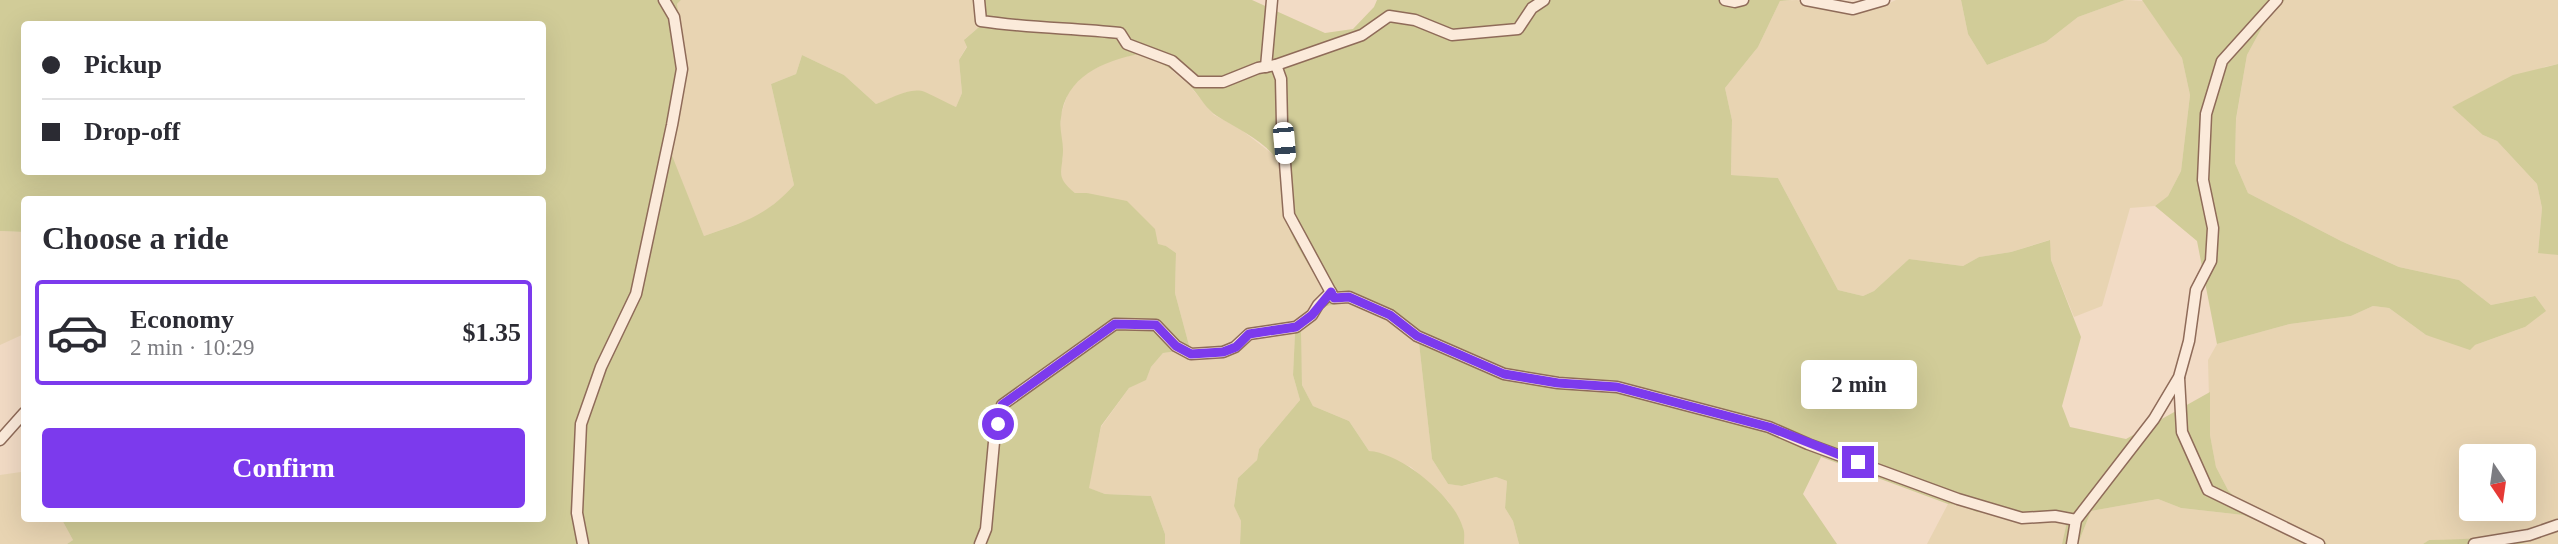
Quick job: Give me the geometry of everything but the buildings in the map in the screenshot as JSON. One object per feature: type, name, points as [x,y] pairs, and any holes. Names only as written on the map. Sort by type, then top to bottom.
[{"type":"street","points":[[583,544],[577,513],[581,424],[601,367],[636,295],[682,69],[674,18],[664,0]]},
{"type":"street","points":[[979,0],[981,21],[1024,27],[1079,28],[1120,33],[1127,44],[1172,61],[1196,82],[1223,82],[1362,35],[1389,16],[1415,20],[1451,35],[1518,29],[1532,8],[1544,0]]},
{"type":"street","points":[[1272,0],[1271,66],[1282,79],[1282,124],[1289,215],[1334,298],[1349,297],[1390,315],[1417,336],[1504,374],[1558,383],[1617,387],[1769,427],[1958,499],[2022,517],[2055,516],[2076,520]]},
{"type":"street","points":[[1725,0],[1743,0]]},
{"type":"street","points":[[1806,0],[1853,9],[1884,0]]},
{"type":"street","points":[[2072,544],[2076,520],[2154,419],[2179,377],[2189,341],[2196,290],[2211,261],[2213,228],[2203,180],[2206,114],[2222,61],[2277,0]]},
{"type":"street","points":[[980,544],[986,529],[994,442],[1002,405],[1115,324],[1156,325],[1176,346],[1191,354],[1223,352],[1236,347],[1249,334],[1296,327],[1312,315],[1331,292]]},
{"type":"street","points":[[2179,377],[2182,432],[2208,490],[2319,544]]},
{"type":"street","points":[[0,440],[21,416]]},
{"type":"street","points":[[2474,544],[2529,536],[2558,525]]},
{"type":"shaded area","points":[[0,0],[681,0],[677,4],[685,58],[676,134],[671,153],[704,236],[763,212],[794,185],[771,84],[796,74],[802,55],[844,75],[876,104],[907,92],[919,91],[956,107],[962,93],[959,60],[967,47],[964,40],[979,27],[976,0],[1252,0],[1325,33],[1353,29],[1374,7],[1377,0],[1792,0],[1780,1],[1758,47],[1725,88],[1732,120],[1731,175],[1778,178],[1838,290],[1863,296],[1874,291],[1909,259],[1963,266],[1979,257],[2011,252],[2050,240],[2051,260],[2081,337],[2062,406],[2070,427],[2126,439],[2210,392],[2210,435],[2216,467],[2228,490],[2242,504],[2328,544],[2313,544],[2243,515],[2181,508],[2158,499],[2091,511],[2078,544],[2062,544],[2066,526],[2064,522],[1976,512],[1821,457],[1803,494],[1837,544],[1519,544],[1513,521],[1505,508],[1507,481],[1496,477],[1462,486],[1448,484],[1432,459],[1419,343],[1385,318],[1348,302],[1322,307],[1317,316],[1301,331],[1302,385],[1313,406],[1349,421],[1369,451],[1396,459],[1438,490],[1458,516],[1464,530],[1464,544],[1240,544],[1241,521],[1234,506],[1238,478],[1257,460],[1259,449],[1300,400],[1293,375],[1295,333],[1249,337],[1220,357],[1187,360],[1179,351],[1163,353],[1151,367],[1146,380],[1129,388],[1101,426],[1089,488],[1105,494],[1151,496],[1165,534],[1165,544],[67,544],[73,540],[63,522],[546,522],[546,196],[21,196],[21,232],[0,231]],"holes":[[[1139,54],[1161,63],[1187,82],[1213,113],[1262,144],[1278,161],[1286,219],[1301,252],[1325,293],[1296,323],[1246,330],[1230,344],[1190,349],[1175,293],[1176,253],[1158,244],[1155,229],[1127,201],[1075,193],[1064,182],[1061,173],[1061,122],[1064,104],[1078,82],[1088,73],[1125,57]]]},
{"type":"shaded area","points":[[681,0],[976,0],[979,27],[965,39],[967,46],[959,60],[962,93],[956,107],[932,97],[907,92],[876,104],[844,75],[802,55],[796,74],[771,84],[794,185],[757,217],[704,236],[670,153],[676,134],[685,58],[677,4]]},
{"type":"shaded area","points":[[1797,0],[1854,16],[1857,11],[1896,0],[1961,0],[1968,34],[1987,65],[2046,42],[2078,17],[2125,0],[2144,1],[2182,58],[2190,95],[2181,171],[2168,196],[2155,206],[2130,208],[2102,306],[2074,317],[2051,260],[2049,240],[2011,252],[1979,257],[1963,266],[1909,259],[1874,291],[1863,296],[1838,290],[1778,178],[1731,175],[1732,120],[1725,88],[1758,47],[1780,1]]},
{"type":"shaded area","points":[[1961,0],[2125,0],[2078,17],[2046,42],[1987,65],[1968,34]]},
{"type":"shaded area","points":[[2142,0],[2285,0],[2265,22],[2247,55],[2236,119],[2235,163],[2248,193],[2341,241],[2399,267],[2459,280],[2491,305],[2535,296],[2546,311],[2525,327],[2475,345],[2470,350],[2426,335],[2389,308],[2373,306],[2351,316],[2290,324],[2217,344],[2197,241],[2155,206],[2168,196],[2181,171],[2190,95],[2182,58]]},
{"type":"shaded area","points":[[2285,0],[2558,0],[2558,64],[2544,67],[2483,135],[2497,141],[2537,184],[2542,208],[2538,252],[2558,255],[2558,520],[2528,531],[2469,540],[2429,540],[2423,544],[2328,544],[2242,504],[2228,490],[2216,467],[2210,435],[2208,360],[2217,344],[2290,324],[2351,316],[2373,306],[2389,308],[2426,335],[2475,345],[2525,327],[2534,296],[2491,305],[2459,280],[2399,267],[2341,241],[2248,193],[2235,163],[2236,120],[2247,55],[2265,22]]},
{"type":"shaded area","points":[[1139,54],[1164,64],[1189,85],[1214,115],[1239,128],[1275,156],[1313,268],[1325,293],[1296,323],[1230,344],[1190,349],[1175,293],[1176,253],[1166,246],[1158,245],[1087,193],[1075,193],[1064,185],[1059,170],[1063,158],[1060,130],[1061,114],[1069,90],[1085,74],[1113,59]]},
{"type":"shaded area","points":[[2558,64],[2558,255],[2538,253],[2542,208],[2537,184],[2497,141],[2483,135],[2452,107],[2513,75]]},
{"type":"shaded area","points":[[0,231],[21,232],[21,335],[0,345]]},
{"type":"shaded area","points":[[1348,302],[1385,318],[1419,343],[1432,459],[1448,484],[1463,486],[1496,477],[1507,481],[1505,508],[1513,521],[1519,544],[1464,544],[1463,528],[1448,501],[1428,482],[1411,467],[1369,451],[1349,421],[1313,406],[1302,385],[1300,331],[1317,316],[1322,307]]},
{"type":"shaded area","points":[[1295,333],[1293,375],[1300,400],[1259,449],[1257,460],[1238,478],[1234,505],[1241,521],[1240,544],[1165,544],[1165,534],[1151,496],[1105,494],[1088,488],[1101,427],[1129,388],[1146,379],[1151,367],[1163,353],[1179,351],[1187,360],[1249,337]]},
{"type":"shaded area","points":[[21,472],[21,522],[63,522],[73,540],[67,544],[0,544],[0,475]]},
{"type":"shaded area","points":[[2158,499],[2181,508],[2243,515],[2313,544],[2078,544],[2091,511]]},
{"type":"shaded area","points":[[1948,504],[1964,506],[1976,512],[2064,522],[2066,526],[2062,544],[1927,544]]},
{"type":"shaded area","points":[[2558,520],[2558,528],[2521,544],[2423,544],[2429,540],[2479,538],[2511,533]]},
{"type":"shaded area","points":[[2558,528],[2558,544],[2521,544]]},
{"type":"route","points":[[998,424],[1002,405],[1115,324],[1156,325],[1176,346],[1191,354],[1223,352],[1236,347],[1249,334],[1296,327],[1312,315],[1331,292],[1334,298],[1349,297],[1390,315],[1417,336],[1504,374],[1558,383],[1617,387],[1769,427],[1858,462]]}]
